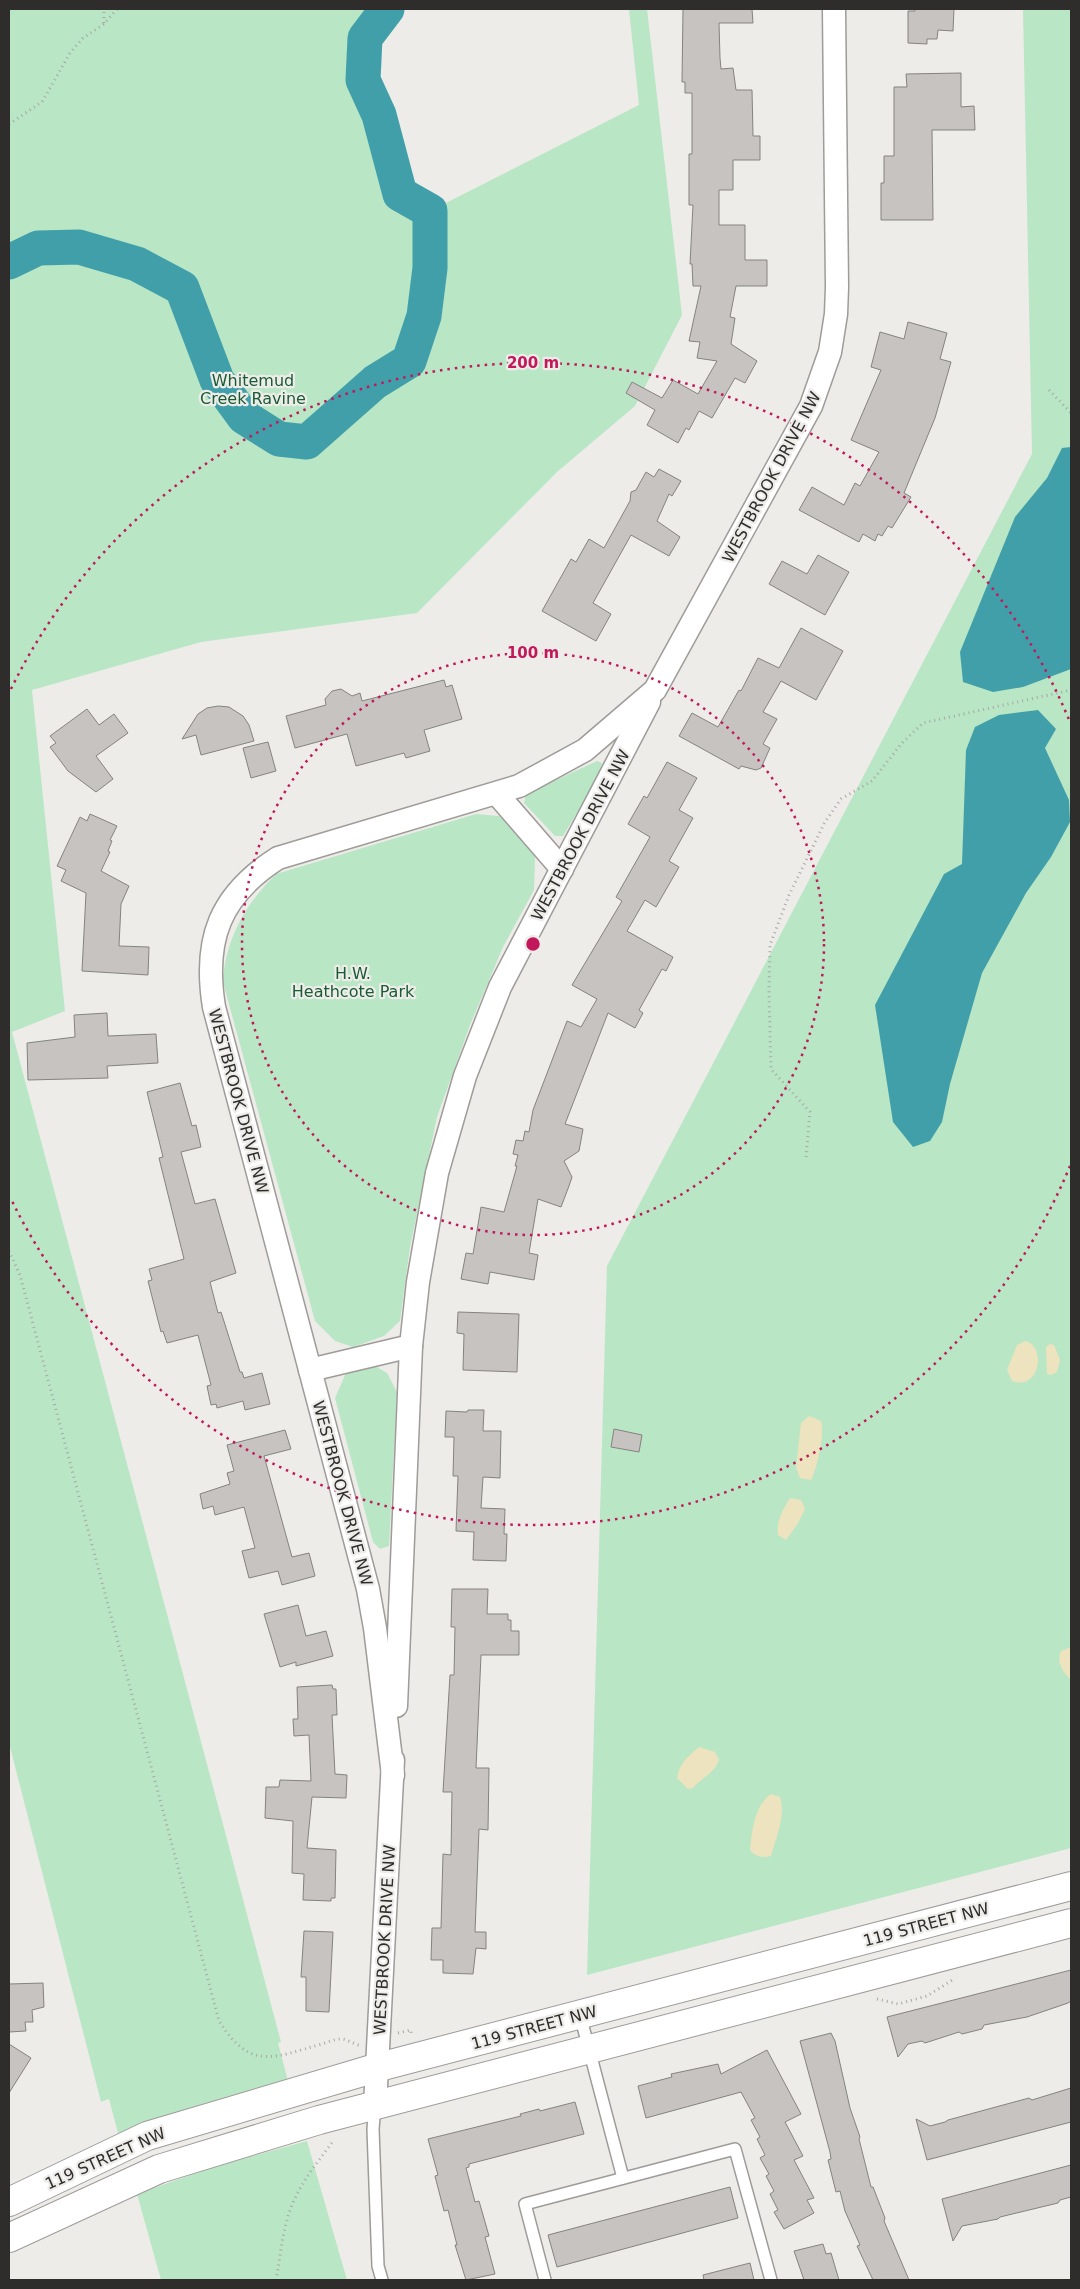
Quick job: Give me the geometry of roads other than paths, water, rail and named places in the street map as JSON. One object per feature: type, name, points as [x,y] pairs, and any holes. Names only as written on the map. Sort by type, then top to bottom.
[{"type":"main road","name":"119 STREET NW","points":[[9,2202],[147,2136],[379,2068],[1071,1886]]},
{"type":"main road","name":"119 STREET NW","points":[[9,2238],[159,2169],[319,2120],[1071,1923]]},
{"type":"street","name":"WESTBROOK DRIVE NW","points":[[375,2106],[379,2068],[393,1775],[411,1346],[418,1282],[437,1173],[465,1076],[500,988],[656,690],[811,406],[830,352],[836,314],[837,287],[834,9]]},
{"type":"street","name":"WESTBROOK DRIVE NW","points":[[393,1775],[375,1628],[368,1589],[214,1007],[209,961],[213,943],[226,910],[248,880],[278,858],[519,786],[585,750],[656,690]]},
{"type":"street","points":[[497,794],[562,869]]},
{"type":"street","points":[[310,1370],[411,1346]]},
{"type":"lane","points":[[580,2015],[623,2178]]},
{"type":"lane","points":[[375,2106],[373,2129],[378,2266],[382,2280]]},
{"type":"lane","points":[[545,2280],[526,2204],[735,2149],[771,2280]]},
{"type":"water","points":[[1071,447],[1071,669],[1023,687],[993,692],[963,682],[960,652],[1015,517],[1047,478],[1062,448]]},
{"type":"water","points":[[1038,710],[1056,729],[1045,748],[1069,800],[1070,822],[1051,857],[1026,893],[982,973],[950,1084],[942,1122],[930,1141],[913,1147],[893,1122],[875,1005],[944,874],[962,864],[966,750],[975,727],[999,715]]},
{"type":"waterway","points":[[9,262],[38,248],[79,247],[137,264],[182,288],[217,380],[244,417],[279,439],[307,442],[375,382],[409,361],[424,316],[430,268],[430,211],[400,194],[379,115],[363,80],[365,38],[387,9]]},
{"type":"park label","name":"Whitemud Creek Ravine","points":[[253,389]]},
{"type":"park label","name":"H.W. Heathcote Park","points":[[353,982]]}]
